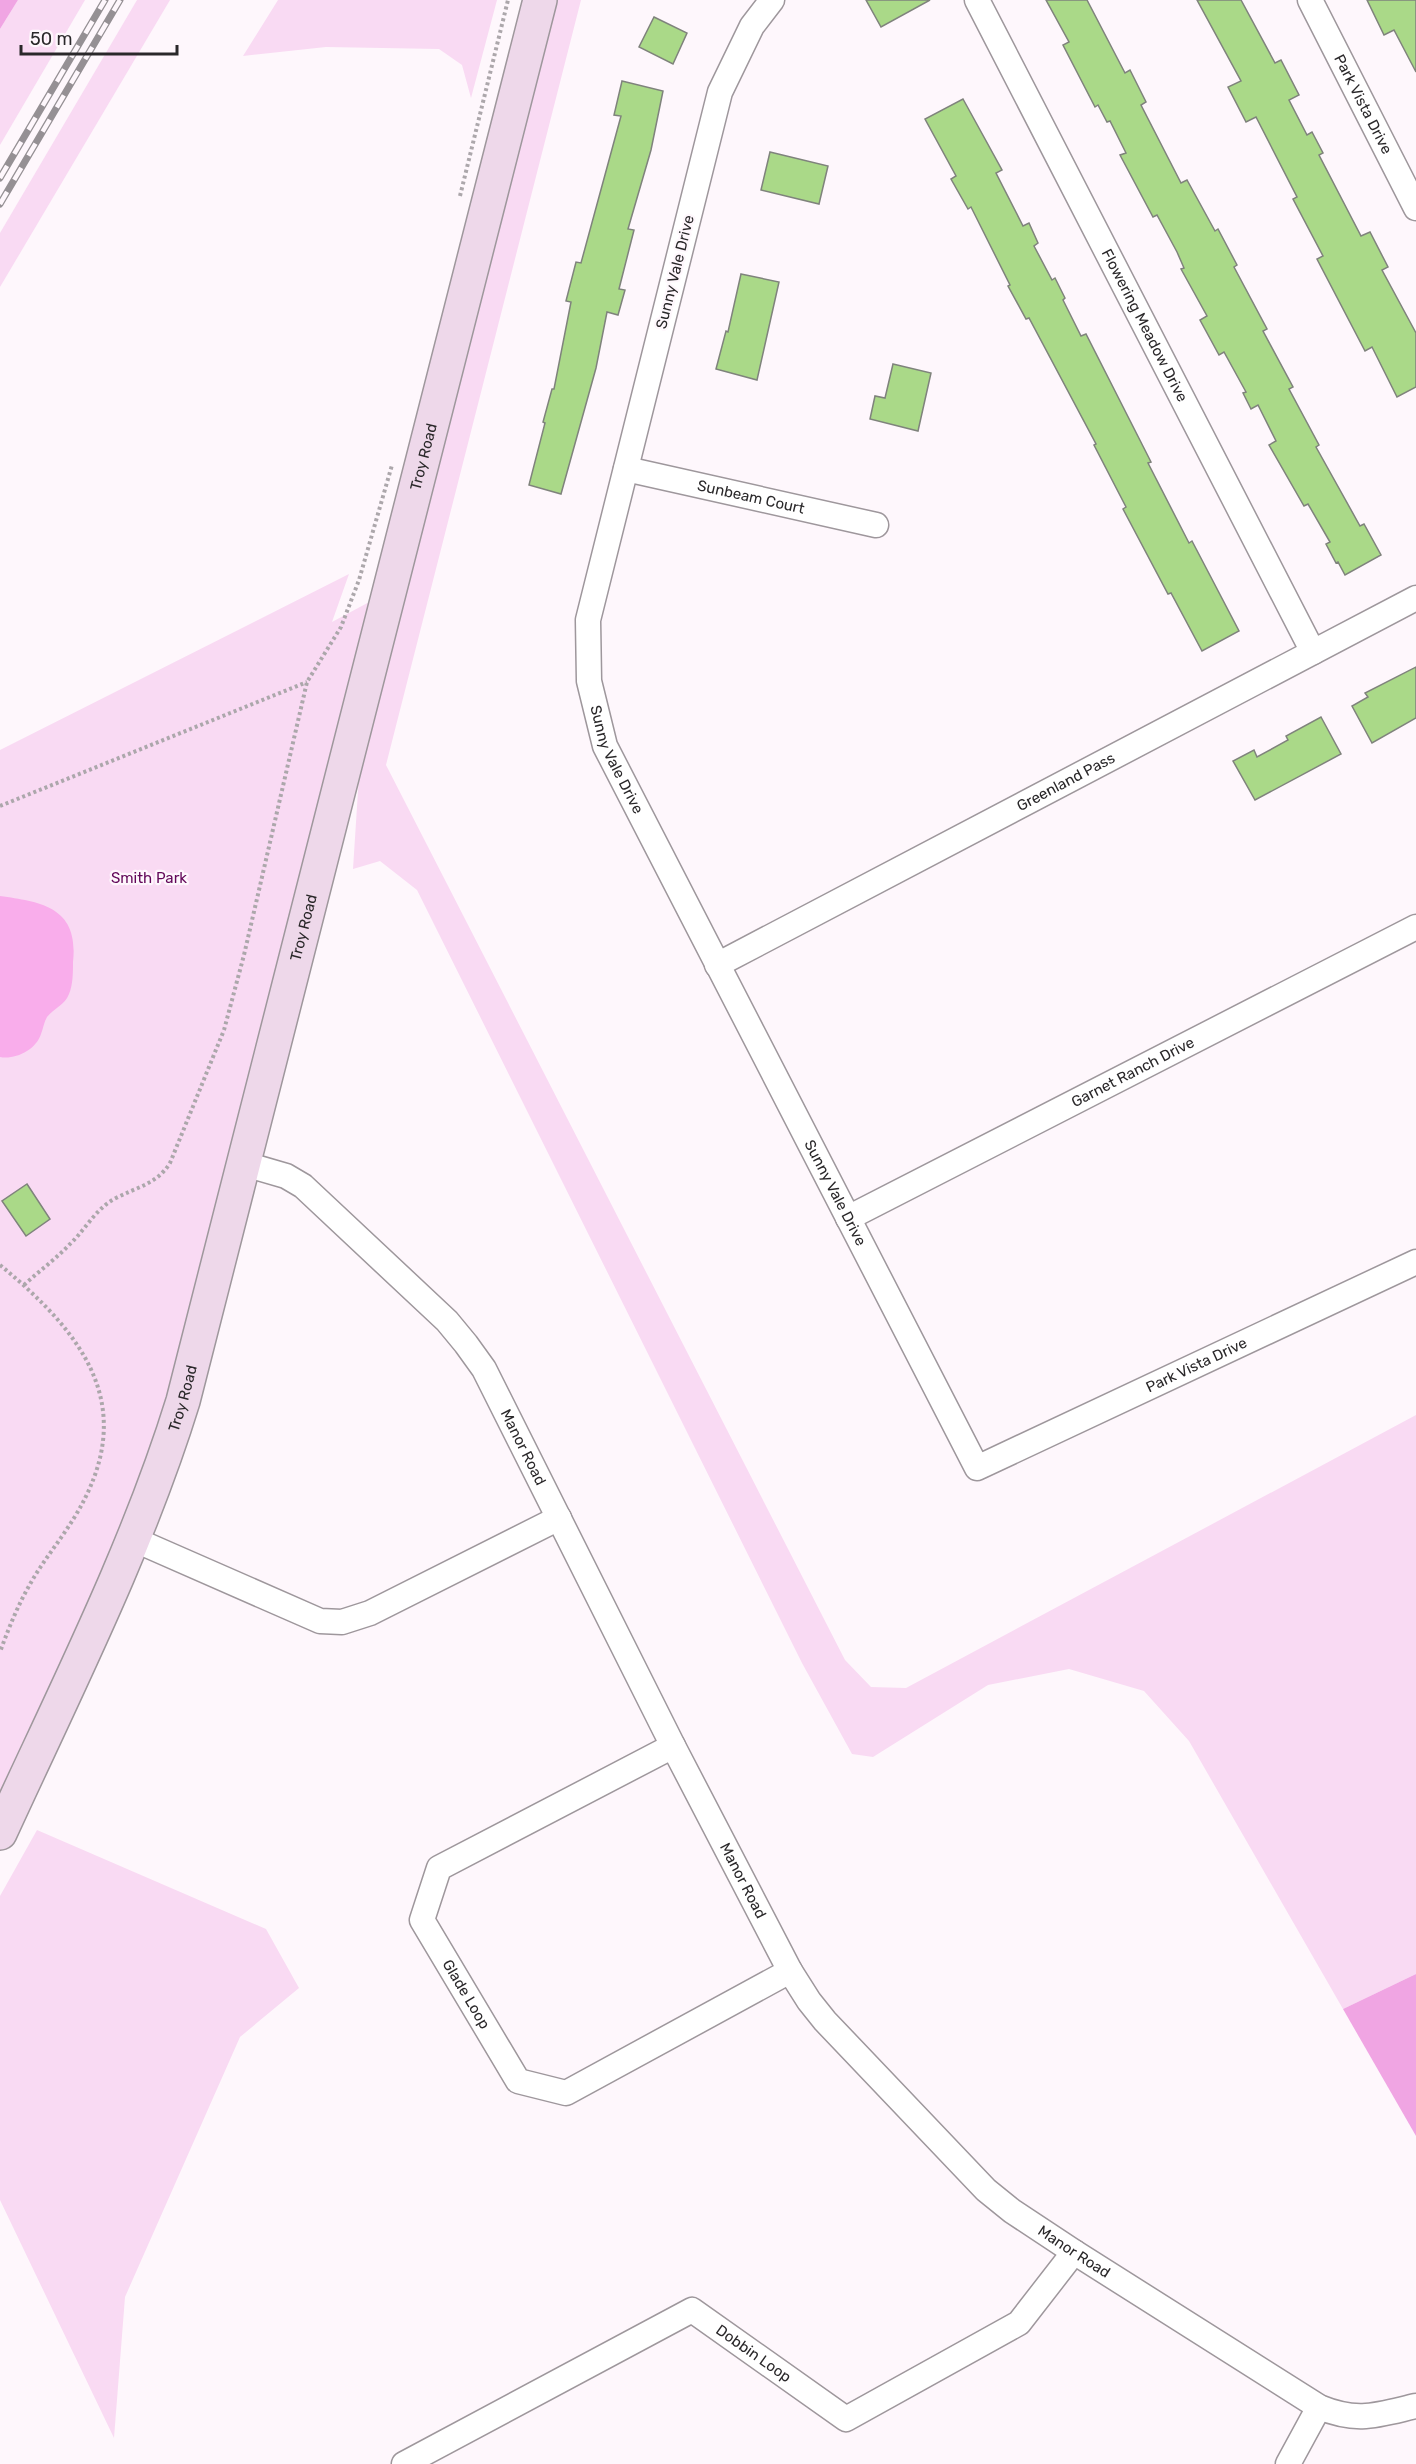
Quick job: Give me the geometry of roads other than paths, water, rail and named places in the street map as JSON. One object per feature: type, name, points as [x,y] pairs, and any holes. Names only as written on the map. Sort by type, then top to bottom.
[{"type":"street","name":"Troy Road","points":[[0,1833],[133,1539],[166,1456],[183,1401],[540,0]]},
{"type":"street","name":"Sunny Vale Drive","points":[[772,0],[752,26],[720,92],[588,620],[589,681],[605,746],[976,1468]]},
{"type":"street","name":"Flowering Meadow Drive","points":[[976,0],[1313,652]]},
{"type":"street","name":"Park Vista Drive","points":[[1310,0],[1416,207]]},
{"type":"street","name":"Sunbeam Court","points":[[626,469],[876,525]]},
{"type":"street","name":"Greenland Pass","points":[[717,965],[1416,598]]},
{"type":"street","name":"Garnet Ranch Drive","points":[[848,1218],[1416,927]]},
{"type":"street","name":"Manor Road","points":[[245,1164],[286,1176],[303,1186],[447,1321],[484,1369],[673,1746],[790,1971],[825,2021],[986,2190],[1012,2211],[1074,2252],[1319,2407],[1336,2414],[1360,2417],[1416,2406]]},
{"type":"street","name":"Park Vista Drive","points":[[976,1468],[1416,1262]]},
{"type":"street","points":[[133,1539],[320,1621],[342,1622],[370,1613],[559,1518]]},
{"type":"street","name":"Glade Loop","points":[[673,1746],[439,1868],[422,1920],[518,2081],[566,2093],[790,1971]]},
{"type":"street","name":"Dobbin Loop","points":[[404,2464],[692,2310],[846,2419],[1019,2323],[1074,2252]]},
{"type":"street","points":[[1288,2464],[1319,2407]]},
{"type":"railway","points":[[0,178],[105,0]]},
{"type":"railway","points":[[0,204],[120,0]]},
{"type":"park label","name":"Smith Park","points":[[149,878]]}]
